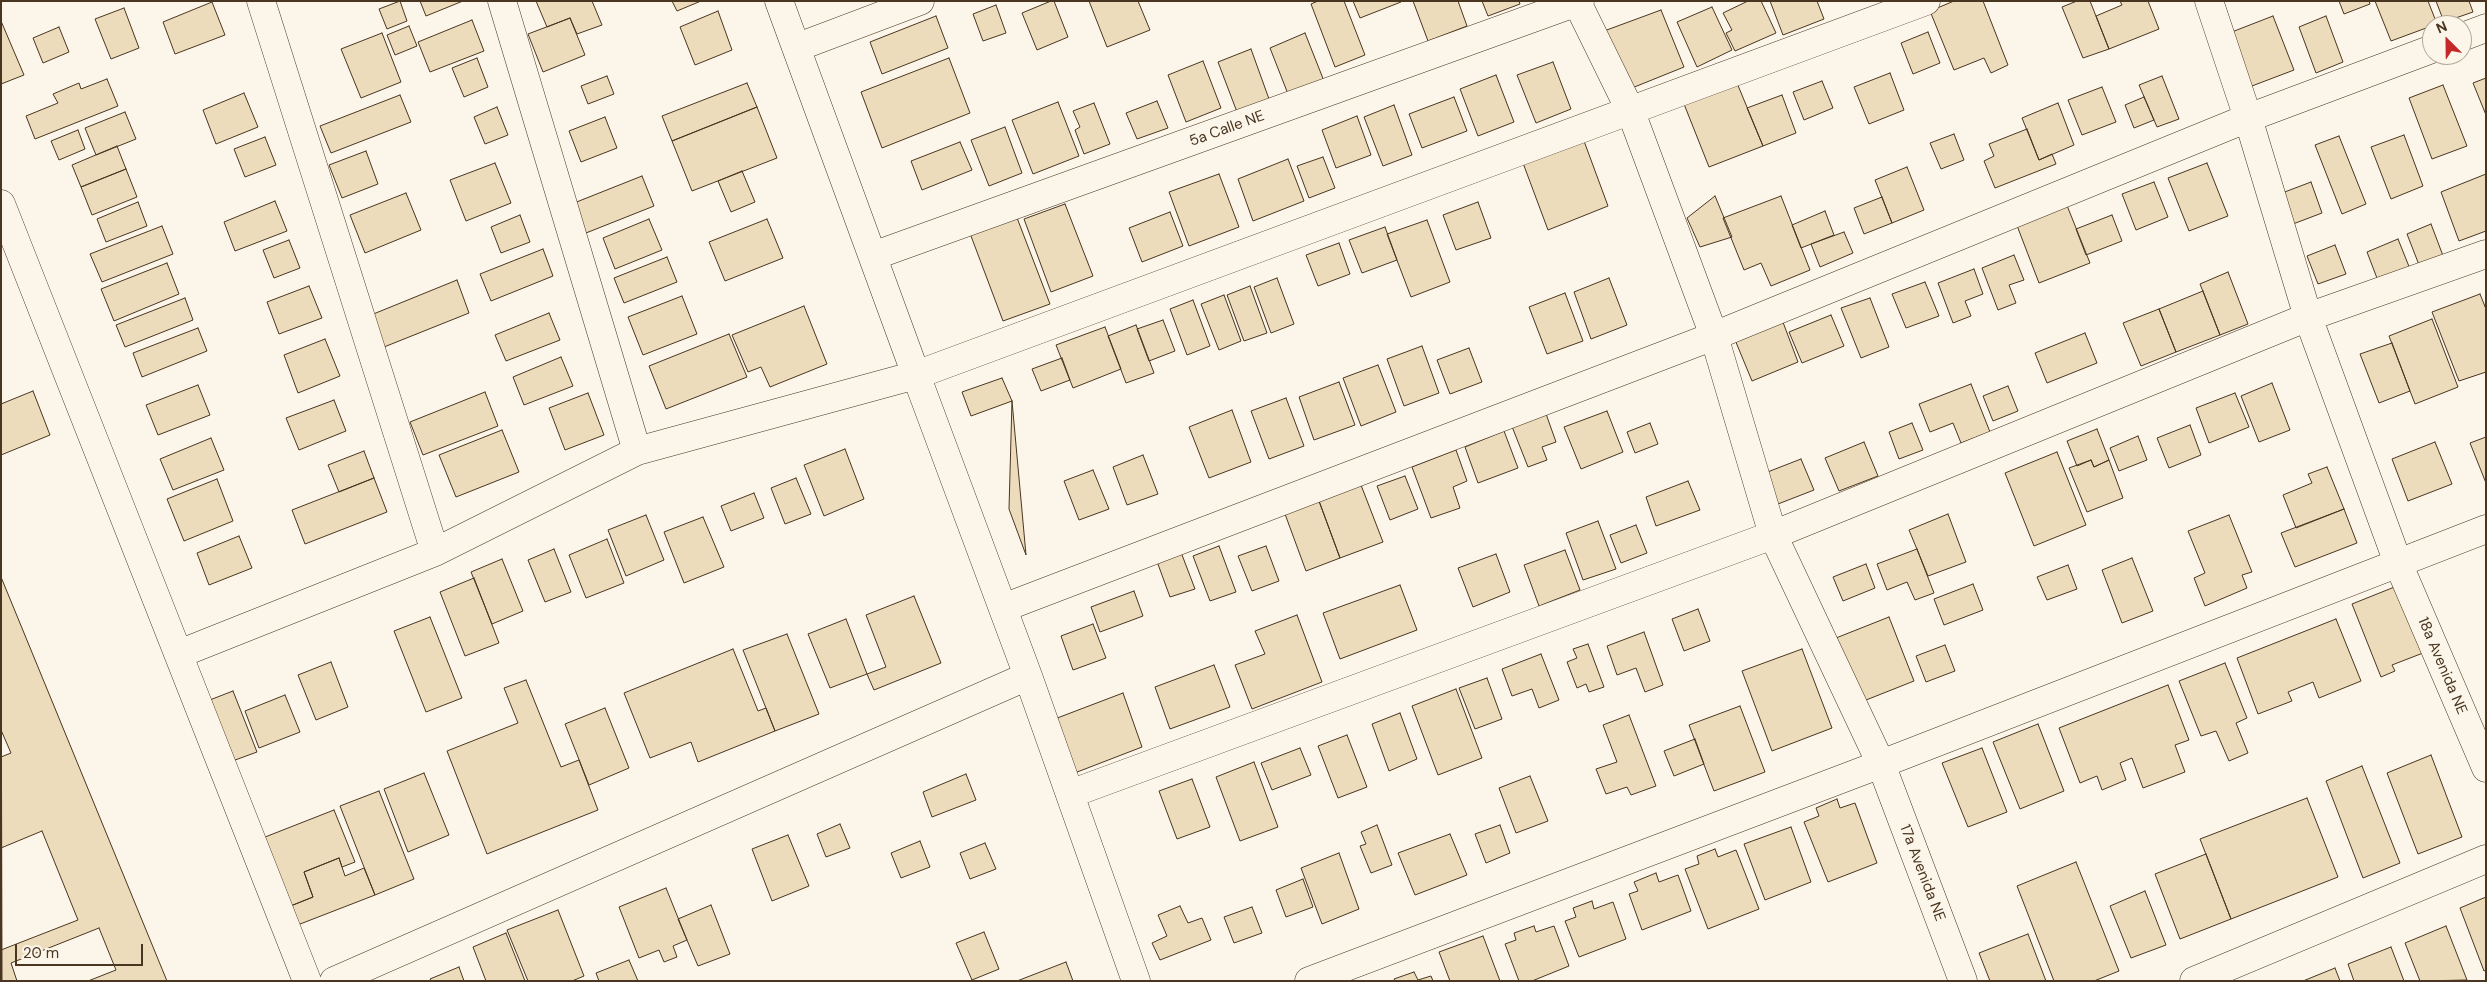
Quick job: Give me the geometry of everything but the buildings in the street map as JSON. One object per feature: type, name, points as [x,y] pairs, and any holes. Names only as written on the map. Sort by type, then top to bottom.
[{"type":"street","points":[[261,1],[435,552]]},
{"type":"street","points":[[502,1],[636,451]]},
{"type":"street","points":[[779,1],[798,47],[916,375],[1028,676],[1136,981]]},
{"type":"street","points":[[798,47],[920,1]]},
{"type":"street","points":[[178,654],[435,552],[636,451],[916,375],[1631,112],[1926,1]]},
{"type":"street","name":"18a Avenida NE","points":[[2209,1],[2248,118],[2308,317],[2398,563],[2486,768]]},
{"type":"street","name":"17a Avenida NE","points":[[1578,2],[1631,112],[1714,336],[1773,535],[1881,764],[1963,981]]},
{"type":"street","name":"5a Calle NE","points":[[873,256],[1578,2]]},
{"type":"street","points":[[2472,33],[2486,28]]},
{"type":"street","points":[[1003,608],[1714,336],[2248,118],[2422,53]]},
{"type":"street","points":[[1,204],[307,981]]},
{"type":"street","points":[[1070,794],[1773,535],[2308,317],[2486,254]]},
{"type":"street","points":[[1309,981],[1881,764],[2486,529]]},
{"type":"street","points":[[334,981],[1028,676]]},
{"type":"street","points":[[2194,981],[2486,859]]}]
